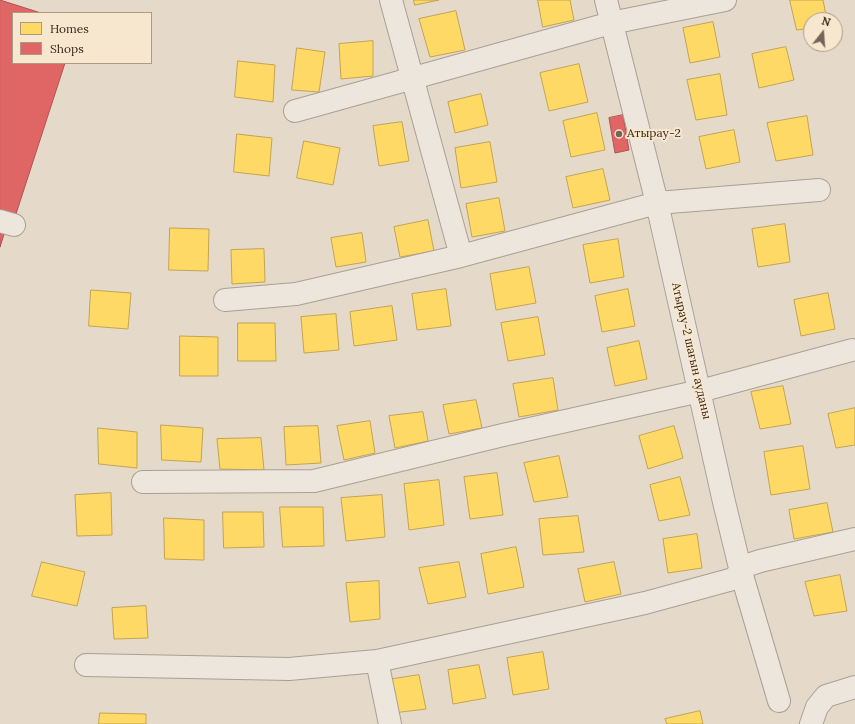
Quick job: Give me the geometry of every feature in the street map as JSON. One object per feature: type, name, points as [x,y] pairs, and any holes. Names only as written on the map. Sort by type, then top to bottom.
[{"type":"street","points":[[391,0],[461,256]]},
{"type":"street","name":"Атырау-2 шағын ауданы","points":[[606,0],[657,202],[741,572],[779,701]]},
{"type":"street","points":[[295,111],[611,22],[725,0]]},
{"type":"street","points":[[225,300],[296,294],[461,256],[657,202],[819,190]]},
{"type":"street","points":[[143,482],[314,481],[503,435],[700,391],[852,350]]},
{"type":"street","points":[[86,665],[289,668],[377,661],[645,603],[732,579],[748,565],[760,561],[855,539]]},
{"type":"street","points":[[377,661],[390,724]]},
{"type":"street","points":[[811,724],[817,707],[826,696],[855,687]]},
{"type":"building: Homes","points":[[414,0],[439,0],[415,5]]},
{"type":"building: Homes","points":[[538,0],[570,0],[574,20],[543,27]]},
{"type":"building: Homes","points":[[790,0],[823,0],[825,12],[803,12],[803,29],[797,30]]},
{"type":"building: Homes","points":[[456,11],[465,50],[430,57],[419,19]]},
{"type":"building: Homes","points":[[713,22],[720,57],[690,63],[683,28]]},
{"type":"building: Homes","points":[[373,41],[373,76],[341,79],[339,44]]},
{"type":"building: Homes","points":[[786,47],[794,80],[759,88],[752,54]]},
{"type":"building: Homes","points":[[297,48],[325,52],[319,92],[292,90]]},
{"type":"building: Homes","points":[[238,61],[275,65],[273,102],[235,97]]},
{"type":"building: Homes","points":[[579,64],[588,102],[549,111],[540,73]]},
{"type":"building: Homes","points":[[720,74],[727,115],[696,120],[687,80]]},
{"type":"building: Homes","points":[[481,94],[488,125],[455,133],[448,102]]},
{"type":"building: Homes","points":[[597,113],[605,150],[571,157],[563,121]]},
{"type":"building: Homes","points":[[807,116],[813,155],[776,161],[767,123]]},
{"type":"building: Homes","points":[[402,122],[409,161],[379,166],[373,126]]},
{"type":"building: Homes","points":[[734,130],[740,162],[706,169],[699,137]]},
{"type":"building: Homes","points":[[237,134],[272,138],[269,176],[234,172]]},
{"type":"building: Homes","points":[[304,141],[340,148],[333,185],[297,178]]},
{"type":"building: Homes","points":[[490,142],[497,182],[461,188],[455,148]]},
{"type":"building: Homes","points":[[603,169],[610,200],[573,208],[566,177]]},
{"type":"building: Homes","points":[[499,198],[505,231],[472,237],[466,204]]},
{"type":"building: Homes","points":[[428,220],[434,251],[400,257],[394,227]]},
{"type":"building: Homes","points":[[785,224],[790,262],[758,267],[752,229]]},
{"type":"building: Homes","points":[[170,228],[209,229],[208,271],[169,270]]},
{"type":"building: Homes","points":[[362,233],[366,262],[336,267],[331,238]]},
{"type":"building: Homes","points":[[618,239],[624,277],[590,283],[583,245]]},
{"type":"building: Homes","points":[[264,249],[265,282],[232,284],[231,250]]},
{"type":"building: Homes","points":[[529,267],[536,303],[496,310],[490,274]]},
{"type":"building: Homes","points":[[446,289],[451,326],[417,330],[412,294]]},
{"type":"building: Homes","points":[[628,289],[635,326],[602,332],[595,296]]},
{"type":"building: Homes","points":[[91,290],[131,293],[128,329],[89,326]]},
{"type":"building: Homes","points":[[828,293],[835,329],[801,336],[794,300]]},
{"type":"building: Homes","points":[[392,306],[397,340],[354,346],[350,312]]},
{"type":"building: Homes","points":[[336,314],[339,350],[304,353],[301,317]]},
{"type":"building: Homes","points":[[538,317],[545,355],[508,361],[501,323]]},
{"type":"building: Homes","points":[[238,323],[275,323],[276,361],[238,361]]},
{"type":"building: Homes","points":[[180,336],[218,337],[218,376],[180,376]]},
{"type":"building: Homes","points":[[639,341],[647,379],[615,386],[607,348]]},
{"type":"building: Homes","points":[[553,378],[558,410],[519,417],[513,384]]},
{"type":"building: Homes","points":[[783,386],[791,424],[760,429],[751,392]]},
{"type":"building: Homes","points":[[476,400],[482,428],[449,434],[443,405]]},
{"type":"building: Homes","points":[[855,408],[855,445],[836,448],[828,414]]},
{"type":"building: Homes","points":[[423,412],[428,441],[395,448],[389,416]]},
{"type":"building: Homes","points":[[370,421],[375,453],[344,460],[337,426]]},
{"type":"building: Homes","points":[[161,425],[203,428],[201,462],[162,460]]},
{"type":"building: Homes","points":[[318,426],[321,463],[286,465],[284,427]]},
{"type":"building: Homes","points":[[674,426],[683,458],[648,469],[639,436]]},
{"type":"building: Homes","points":[[98,428],[137,432],[137,468],[99,464]]},
{"type":"building: Homes","points":[[261,438],[264,470],[220,469],[217,439]]},
{"type":"building: Homes","points":[[803,446],[810,489],[771,495],[764,452]]},
{"type":"building: Homes","points":[[559,456],[568,497],[534,502],[524,463]]},
{"type":"building: Homes","points":[[497,473],[503,515],[470,519],[464,477]]},
{"type":"building: Homes","points":[[680,477],[690,515],[659,521],[650,485]]},
{"type":"building: Homes","points":[[439,480],[444,525],[409,530],[404,484]]},
{"type":"building: Homes","points":[[111,493],[112,535],[77,536],[75,495]]},
{"type":"building: Homes","points":[[382,495],[385,537],[346,541],[341,498]]},
{"type":"building: Homes","points":[[827,503],[833,532],[794,539],[789,510]]},
{"type":"building: Homes","points":[[280,507],[323,507],[324,546],[283,547]]},
{"type":"building: Homes","points":[[223,512],[263,512],[264,547],[224,548]]},
{"type":"building: Homes","points":[[578,516],[584,552],[543,555],[539,519]]},
{"type":"building: Homes","points":[[164,518],[204,520],[204,560],[165,559]]},
{"type":"building: Homes","points":[[697,534],[702,568],[668,573],[663,539]]},
{"type":"building: Homes","points":[[516,547],[524,587],[488,594],[481,554]]},
{"type":"building: Homes","points":[[42,562],[85,572],[77,606],[32,596]]},
{"type":"building: Homes","points":[[459,562],[466,597],[428,604],[419,568]]},
{"type":"building: Homes","points":[[614,562],[621,594],[585,602],[578,569]]},
{"type":"building: Homes","points":[[840,575],[847,611],[814,616],[805,582]]},
{"type":"building: Homes","points":[[379,581],[380,619],[350,622],[346,583]]},
{"type":"building: Homes","points":[[146,606],[148,638],[114,639],[112,608]]},
{"type":"building: Homes","points":[[543,652],[549,689],[513,695],[507,658]]},
{"type":"building: Homes","points":[[479,665],[486,698],[453,704],[448,670]]},
{"type":"building: Homes","points":[[419,675],[426,709],[393,713],[387,680]]},
{"type":"building: Homes","points":[[700,711],[703,724],[667,724],[665,719]]},
{"type":"building: Homes","points":[[100,713],[146,714],[146,724],[99,724]]},
{"type":"building: Shops","points":[[0,0],[38,12],[12,12],[12,64],[65,64],[15,217],[0,212]]},
{"type":"building: Shops","name":"Атырау-2","points":[[623,115],[629,150],[615,153],[609,118]]},
{"type":"building: Shops","points":[[0,226],[6,228],[0,247]]},
{"type":"place","name":"Атырау-2","points":[[619,134]]}]
